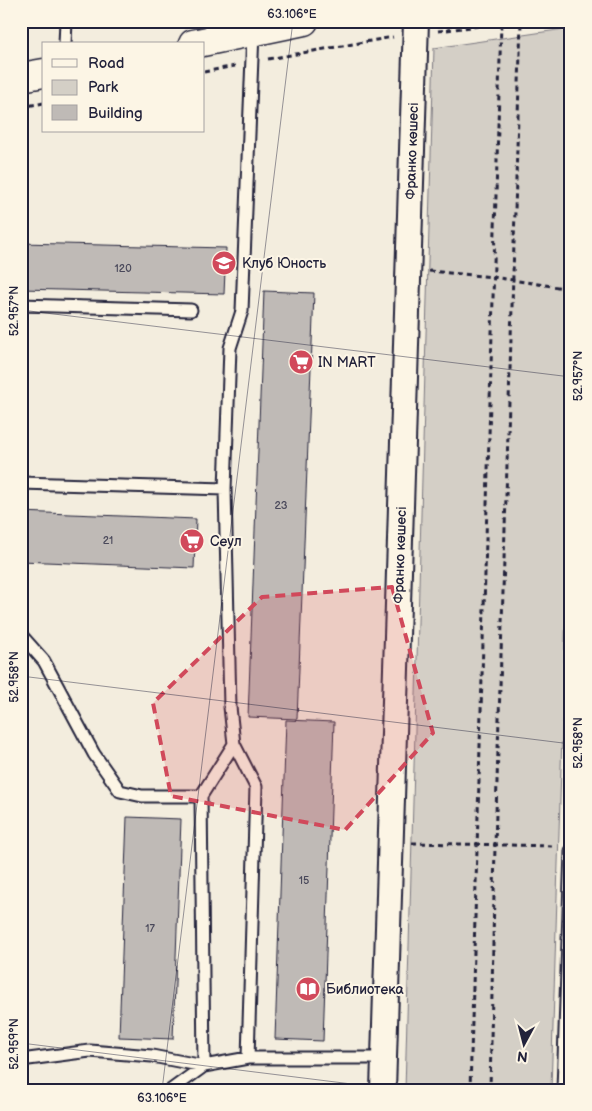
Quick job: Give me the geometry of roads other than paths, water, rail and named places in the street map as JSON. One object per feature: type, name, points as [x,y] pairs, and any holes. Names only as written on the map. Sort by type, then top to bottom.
[{"type":"street","points":[[202,42],[304,21]]},
{"type":"street","name":"Франко көшесі","points":[[383,1090],[416,27]]},
{"type":"street","points":[[21,77],[42,73]]},
{"type":"lane","points":[[65,42],[66,21]]},
{"type":"lane","points":[[248,1058],[256,787],[234,744],[230,707],[225,489],[230,348],[242,310],[253,32]]},
{"type":"lane","points":[[21,305],[191,310]]},
{"type":"lane","points":[[21,483],[225,489]]},
{"type":"lane","points":[[21,635],[44,661],[94,754],[120,791],[142,796],[202,796]]},
{"type":"lane","points":[[204,1066],[202,796],[234,744]]},
{"type":"lane","points":[[563,1090],[566,848]]},
{"type":"lane","points":[[21,1060],[90,1051],[152,1056],[204,1066],[248,1058],[384,1058]]},
{"type":"lane","points":[[171,1090],[204,1066]]},
{"type":"place","name":"Клуб Юность","points":[[224,263]]},
{"type":"place","name":"IN MART","points":[[301,362]]},
{"type":"place","name":"Сеул","points":[[192,541]]},
{"type":"place","name":"Библиотека","points":[[308,989]]}]
